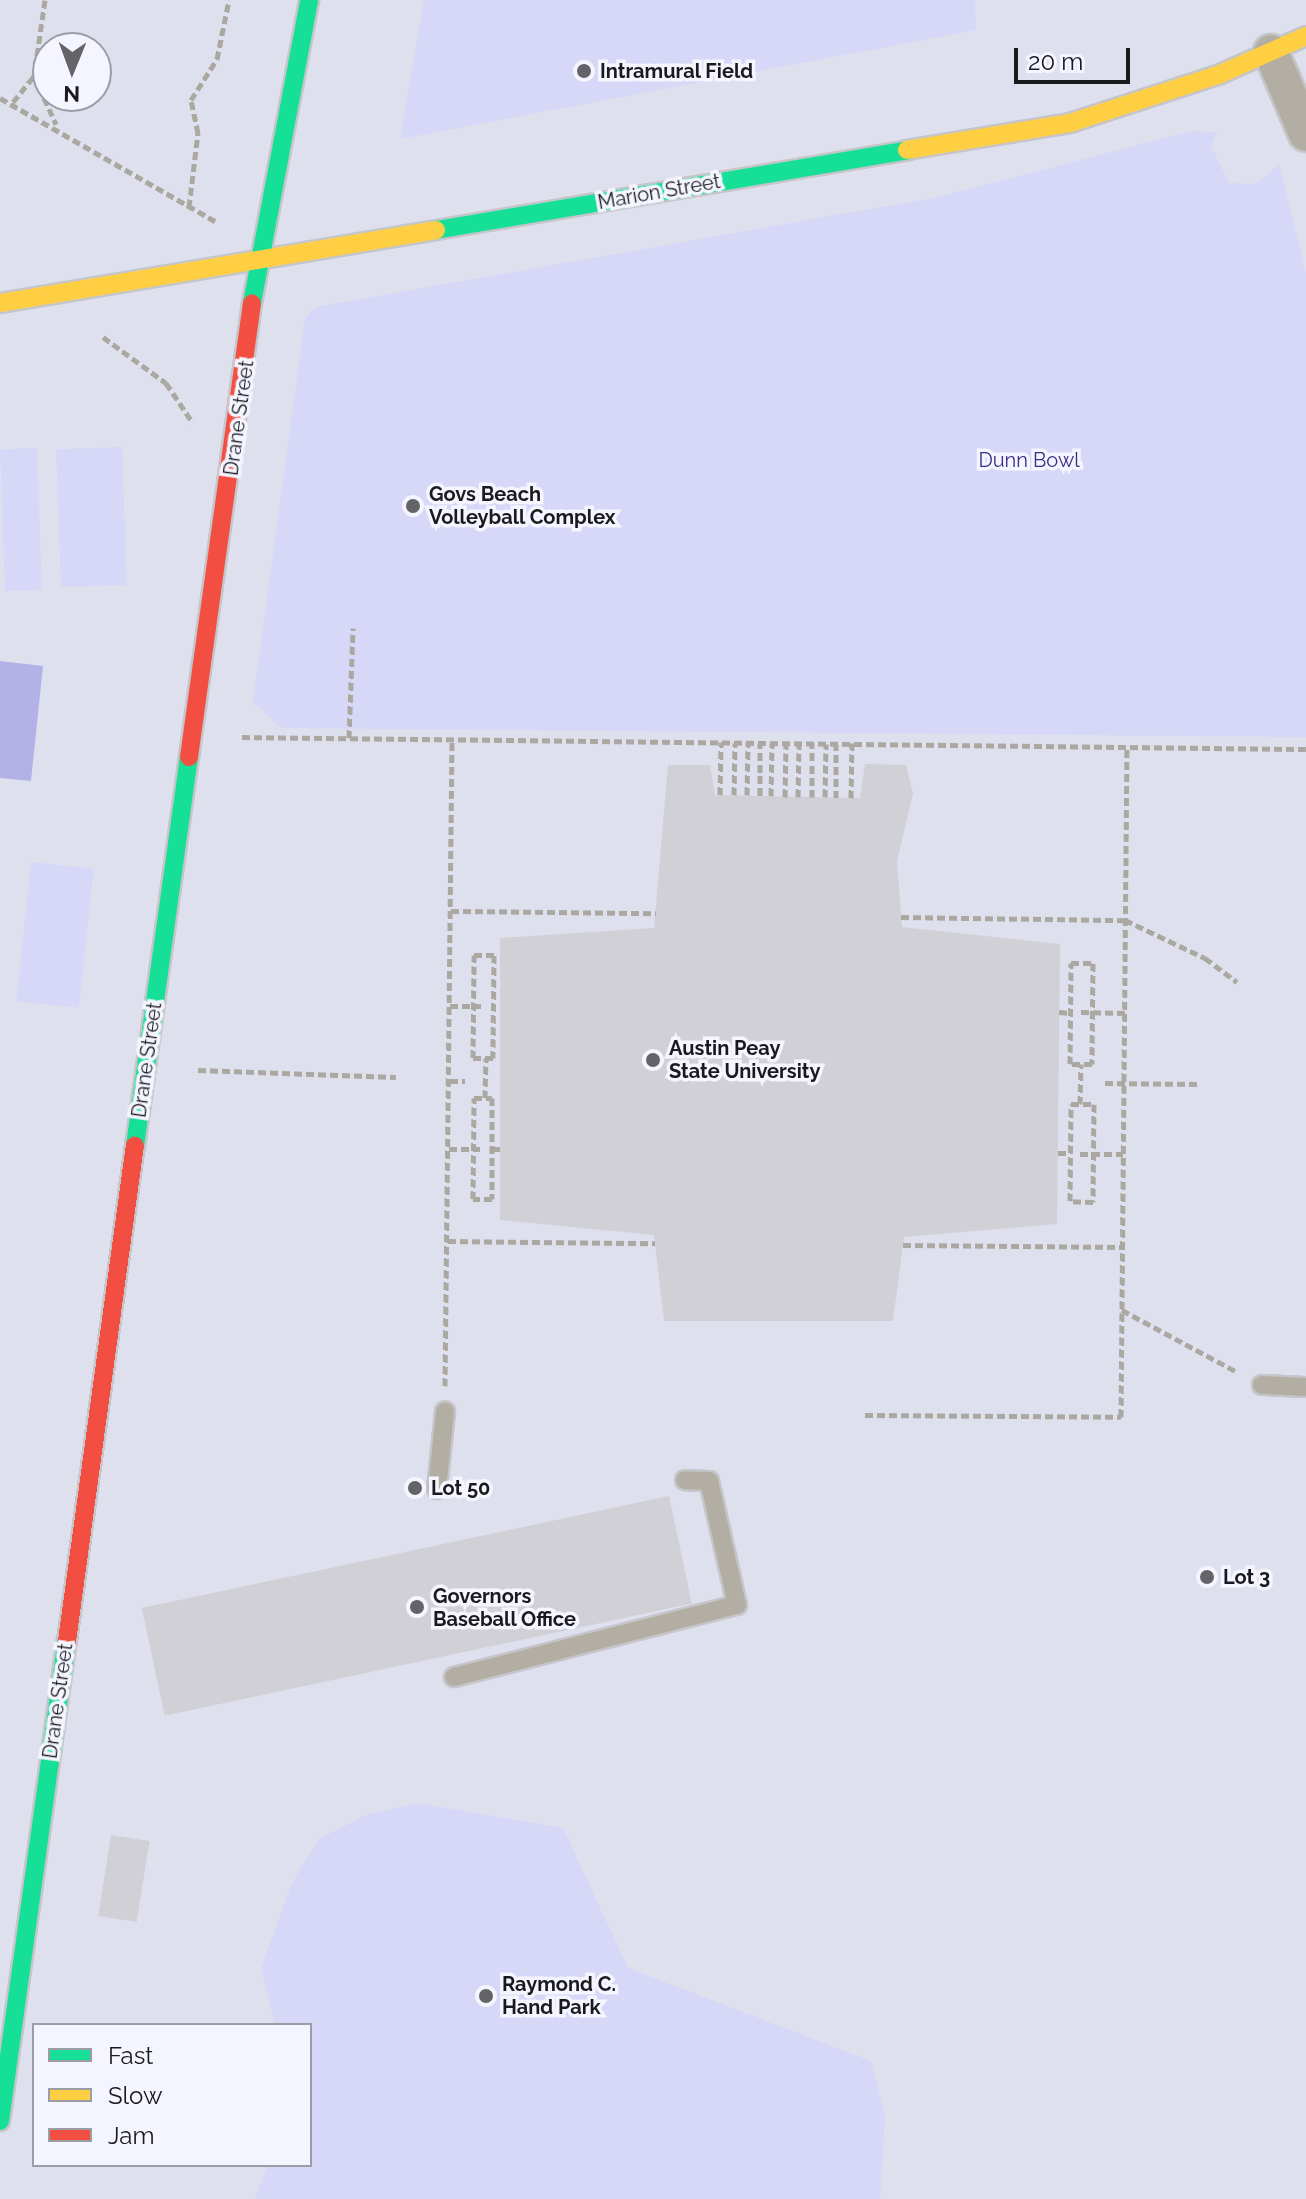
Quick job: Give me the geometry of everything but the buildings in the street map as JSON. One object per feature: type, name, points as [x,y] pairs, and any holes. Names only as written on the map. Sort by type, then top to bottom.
[{"type":"street","name":"Drane Street","points":[[0,2121],[258,261],[309,0]]},
{"type":"street","name":"Marion Street","points":[[0,303],[1070,123],[1271,52],[1306,36]]},
{"type":"street","points":[[1271,52],[1306,134]]},
{"type":"lane","points":[[1262,1385],[1306,1387]]},
{"type":"lane","points":[[437,1489],[445,1411]]},
{"type":"lane","points":[[454,1677],[737,1605],[709,1481],[685,1480]]},
{"type":"path","points":[[40,32],[45,0]]},
{"type":"path","points":[[189,207],[198,133],[191,100],[217,59],[229,0]]},
{"type":"path","points":[[13,102],[32,78]]},
{"type":"path","points":[[0,98],[57,125],[215,221]]},
{"type":"path","points":[[51,112],[57,125]]},
{"type":"path","points":[[103,337],[166,383],[200,439]]},
{"type":"path","points":[[349,738],[353,628]]},
{"type":"path","points":[[242,737],[1306,749]]},
{"type":"path","points":[[445,1411],[452,739]]},
{"type":"path","points":[[720,795],[721,742]]},
{"type":"path","points":[[747,795],[748,742]]},
{"type":"path","points":[[734,795],[735,743]]},
{"type":"path","points":[[760,743],[760,796]]},
{"type":"path","points":[[771,796],[772,743]]},
{"type":"path","points":[[785,797],[786,743]]},
{"type":"path","points":[[798,797],[799,743]]},
{"type":"path","points":[[812,743],[812,797]]},
{"type":"path","points":[[851,798],[852,743]]},
{"type":"path","points":[[825,797],[826,744]]},
{"type":"path","points":[[836,744],[836,798]]},
{"type":"path","points":[[865,1415],[1121,1417],[1127,747]]},
{"type":"path","points":[[451,911],[656,913]]},
{"type":"path","points":[[901,917],[1125,920],[1205,958],[1237,982]]},
{"type":"path","points":[[474,955],[494,955],[497,1006],[493,1058],[473,1058],[473,1006],[474,955]]},
{"type":"path","points":[[1071,963],[1093,963],[1093,1012],[1092,1064],[1070,1064],[1071,963]]},
{"type":"path","points":[[450,1006],[481,1006]]},
{"type":"path","points":[[1059,1012],[1071,1013]]},
{"type":"path","points":[[1081,1012],[1125,1013]]},
{"type":"path","points":[[485,1098],[486,1058]]},
{"type":"path","points":[[1080,1104],[1081,1064]]},
{"type":"path","points":[[198,1070],[396,1077]]},
{"type":"path","points":[[450,1081],[465,1081]]},
{"type":"path","points":[[1105,1083],[1198,1084]]},
{"type":"path","points":[[474,1098],[492,1098],[492,1199],[473,1199],[477,1149],[474,1098]]},
{"type":"path","points":[[1071,1104],[1094,1104],[1093,1202],[1070,1201],[1070,1153],[1071,1104]]},
{"type":"path","points":[[449,1149],[477,1149]]},
{"type":"path","points":[[492,1149],[501,1149]]},
{"type":"path","points":[[1058,1153],[1070,1153]]},
{"type":"path","points":[[1080,1154],[1123,1154]]},
{"type":"path","points":[[448,1241],[655,1243]]},
{"type":"path","points":[[903,1245],[1123,1247]]},
{"type":"path","points":[[1122,1309],[1262,1385]]},
{"type":"shaded area","name":"Austin Peay State University","points":[[0,0],[1306,0],[1306,2199],[0,2199]]},
{"type":"green space","name":"Intramural Field","points":[[424,0],[975,0],[976,30],[400,139]]},
{"type":"green space","name":"Dunn Bowl","points":[[1192,131],[1217,132],[1211,146],[1229,183],[1256,184],[1279,165],[1306,273],[1306,737],[281,728],[253,702],[305,318],[315,307],[938,197]]},
{"type":"green space","points":[[122,447],[127,585],[61,587],[56,449]]},
{"type":"green space","points":[[37,448],[42,590],[5,591],[0,449]]},
{"type":"green space","points":[[31,862],[94,869],[79,1008],[16,1001]]},
{"type":"green space","name":"Raymond C. Hand Park","points":[[418,1803],[563,1828],[628,1968],[871,2061],[885,2117],[880,2199],[255,2199],[267,2167],[312,2167],[312,2023],[275,2023],[261,1968],[292,1883],[319,1839],[366,1815]]},
{"type":"water","points":[[0,661],[43,666],[31,781],[0,778]]},
{"type":"traffic: fast","points":[[252,303],[309,0]]},
{"type":"traffic: fast","points":[[436,230],[907,150]]},
{"type":"traffic: fast","points":[[135,1146],[189,757]]},
{"type":"traffic: fast","points":[[0,2121],[67,1641]]},
{"type":"traffic: slow","points":[[907,150],[1070,123],[1218,75],[1306,36]]},
{"type":"traffic: slow","points":[[0,303],[436,230]]},
{"type":"traffic: jam","points":[[189,757],[252,303]]},
{"type":"traffic: jam","points":[[67,1641],[135,1146]]},
{"type":"place","name":"Intramural Field","points":[[584,71]]},
{"type":"place","name":"Govs Beach Volleyball Complex","points":[[413,506]]},
{"type":"place","name":"Austin Peay State University","points":[[653,1060]]},
{"type":"place","name":"Lot 50","points":[[415,1488]]},
{"type":"place","name":"Lot 3","points":[[1207,1577]]},
{"type":"place","name":"Governors Baseball Office","points":[[417,1607]]},
{"type":"place","name":"Raymond C. Hand Park","points":[[486,1996]]}]
